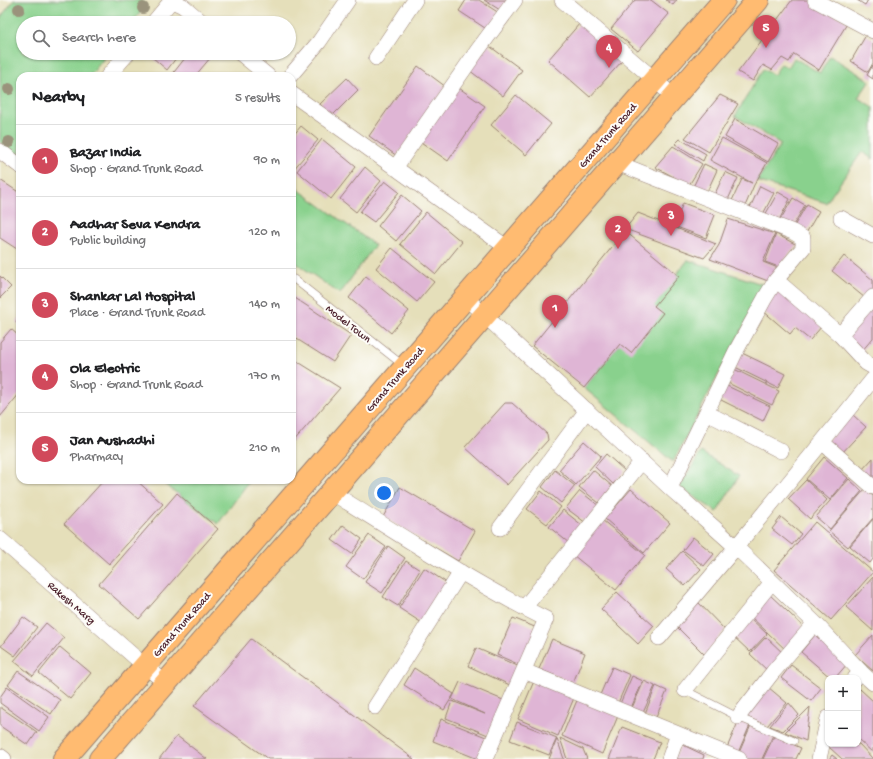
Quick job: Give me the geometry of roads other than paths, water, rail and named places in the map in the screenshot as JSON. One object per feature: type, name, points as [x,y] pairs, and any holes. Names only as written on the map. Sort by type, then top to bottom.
[{"type":"highway","name":"Grand Trunk Road","points":[[64,759],[724,0]]},
{"type":"highway","points":[[104,758],[166,683],[758,0]]},
{"type":"street","points":[[158,16],[171,0],[183,6],[195,16]]},
{"type":"street","points":[[293,72],[319,42],[348,0]]},
{"type":"street","points":[[376,58],[415,0]]},
{"type":"street","points":[[395,168],[477,51],[515,0]]},
{"type":"street","points":[[562,0],[674,97]]},
{"type":"street","points":[[816,0],[873,31]]},
{"type":"street","points":[[111,72],[122,60]]},
{"type":"street","points":[[249,60],[263,72]]},
{"type":"street","points":[[296,97],[509,249]]},
{"type":"street","points":[[0,151],[16,163]]},
{"type":"street","points":[[617,163],[793,232],[803,238],[803,248],[776,280],[736,350],[707,414],[670,488]]},
{"type":"street","points":[[841,218],[873,236]]},
{"type":"street","points":[[776,280],[840,335],[866,363],[873,367]]},
{"type":"street","points":[[840,335],[873,297]]},
{"type":"street","points":[[466,298],[670,488],[736,547],[815,623],[858,675]]},
{"type":"street","points":[[659,638],[736,547],[873,379]]},
{"type":"street","points":[[500,528],[587,410]]},
{"type":"street","points":[[707,414],[781,451]]},
{"type":"street","points":[[822,442],[873,487]]},
{"type":"street","points":[[524,608],[642,461]]},
{"type":"street","points":[[331,492],[461,572],[546,619],[485,759]]},
{"type":"street","name":"Rakesh Marg","points":[[0,539],[166,683]]},
{"type":"street","points":[[375,707],[461,572]]},
{"type":"street","points":[[685,690],[772,582]]},
{"type":"street","points":[[738,716],[815,623]]},
{"type":"street","points":[[524,671],[739,759]]},
{"type":"street","points":[[861,677],[873,683]]},
{"type":"street","points":[[819,759],[825,732]]},
{"type":"street","points":[[669,759],[678,734]]},
{"type":"street","points":[[0,756],[4,759]]},
{"type":"lane","name":"Model Town","points":[[296,281],[404,367]]},
{"type":"lane","points":[[685,690],[794,741]]},
{"type":"place","name":"Jan Aushadhi","points":[[766,48]]},
{"type":"place","name":"Ola Electric","points":[[609,68]]},
{"type":"place","name":"Shankar Lal Hospital","points":[[671,236]]},
{"type":"place","name":"Aadhar Seva Kendra","points":[[618,249]]},
{"type":"place","name":"Bazar India","points":[[555,328]]}]
